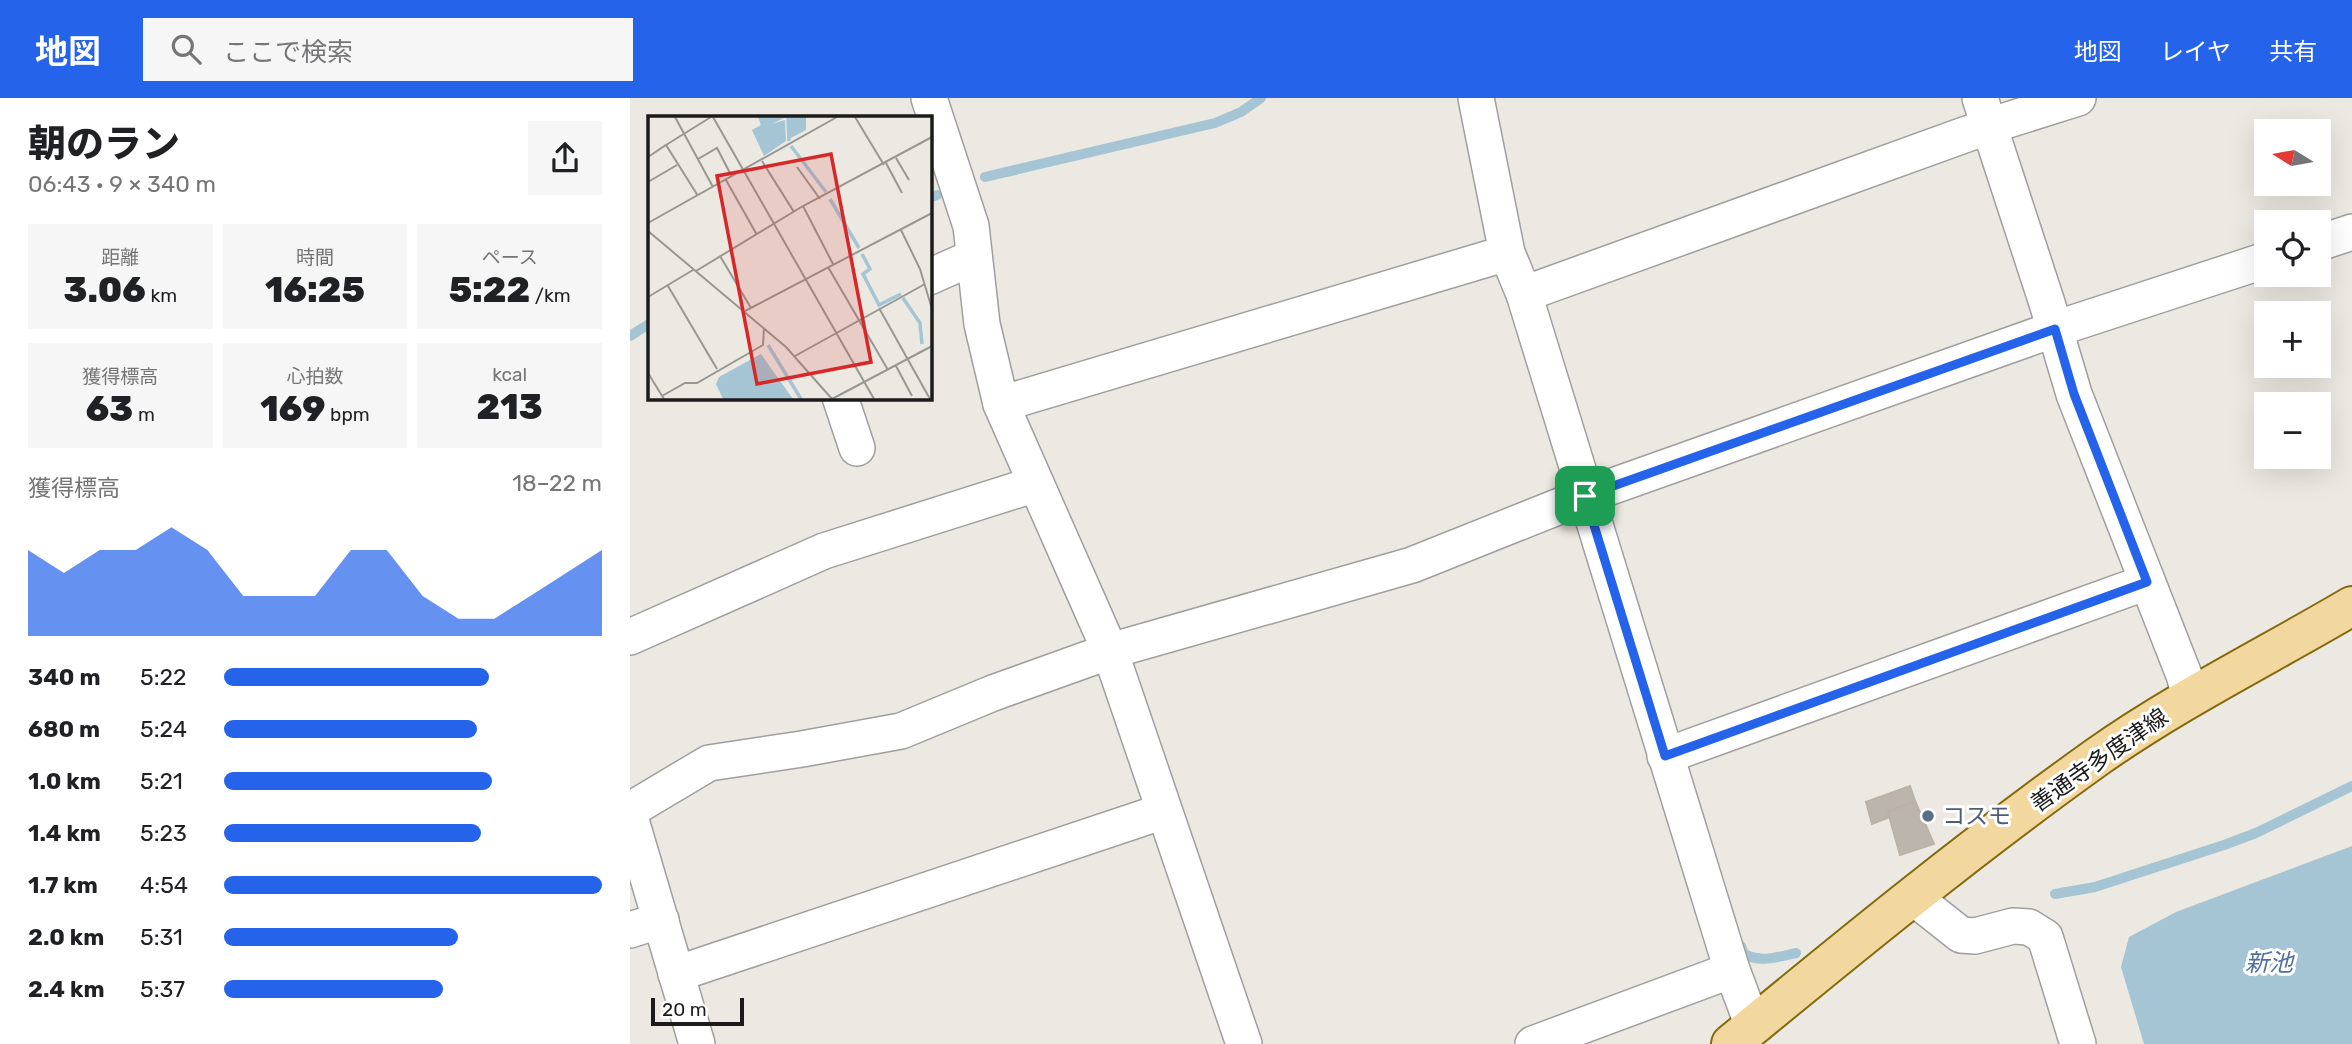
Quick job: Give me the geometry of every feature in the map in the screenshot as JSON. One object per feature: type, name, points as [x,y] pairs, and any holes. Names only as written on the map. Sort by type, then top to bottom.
[{"type":"main road","name":"善通寺多度津線","points":[[1742,1035],[1913,897],[2099,756],[2190,697],[2352,606]]},
{"type":"street","points":[[929,98],[971,226],[982,324],[1001,404],[1110,652],[1244,1044]]},
{"type":"street","points":[[1476,98],[1507,253],[1524,294],[1732,970],[1742,1035]]},
{"type":"street","points":[[1524,294],[1985,112],[2078,98]]},
{"type":"street","points":[[1985,112],[2074,394],[2184,675],[2190,697]]},
{"type":"street","points":[[2331,239],[2352,232]]},
{"type":"street","points":[[1001,404],[1507,253]]},
{"type":"street","points":[[931,276],[974,257]]},
{"type":"street","points":[[630,810],[709,763],[901,731],[993,693],[1110,652],[1412,565],[1585,496],[2055,329],[2254,264]]},
{"type":"street","points":[[841,399],[857,448]]},
{"type":"street","points":[[630,637],[824,551],[1036,484]]},
{"type":"street","points":[[1665,756],[2147,582]]},
{"type":"street","points":[[676,975],[1164,811]]},
{"type":"street","points":[[630,817],[645,925],[676,975],[697,1044]]},
{"type":"street","points":[[1913,897],[1961,935],[1975,936],[2013,926],[2029,928],[2045,937],[2078,1044]]},
{"type":"street","points":[[1533,1044],[1732,970]]},
{"type":"water","name":"新池","points":[[2352,846],[2352,1044],[2144,1044],[2121,967],[2129,937],[2176,912]]},
{"type":"building","points":[[1910,786],[1915,801],[1888,812],[1890,817],[1872,824],[1866,802]]},
{"type":"building","points":[[1915,801],[1934,844],[1900,855],[1888,812]]},
{"type":"waterway","points":[[985,177],[1215,123],[1241,112],[1261,98]]},
{"type":"waterway","points":[[931,197],[937,195]]},
{"type":"waterway","points":[[630,336],[648,325]]},
{"type":"waterway","points":[[2055,894],[2095,887],[2224,845],[2256,833],[2352,786]]},
{"type":"waterway","points":[[1741,946],[1744,954],[1757,958],[1796,953]]},
{"type":"place","name":"コスモ","points":[[1928,816]]},
{"type":"route","points":[[2055,329],[2074,394],[2147,582],[1665,756],[1585,496],[2055,329]]}]
